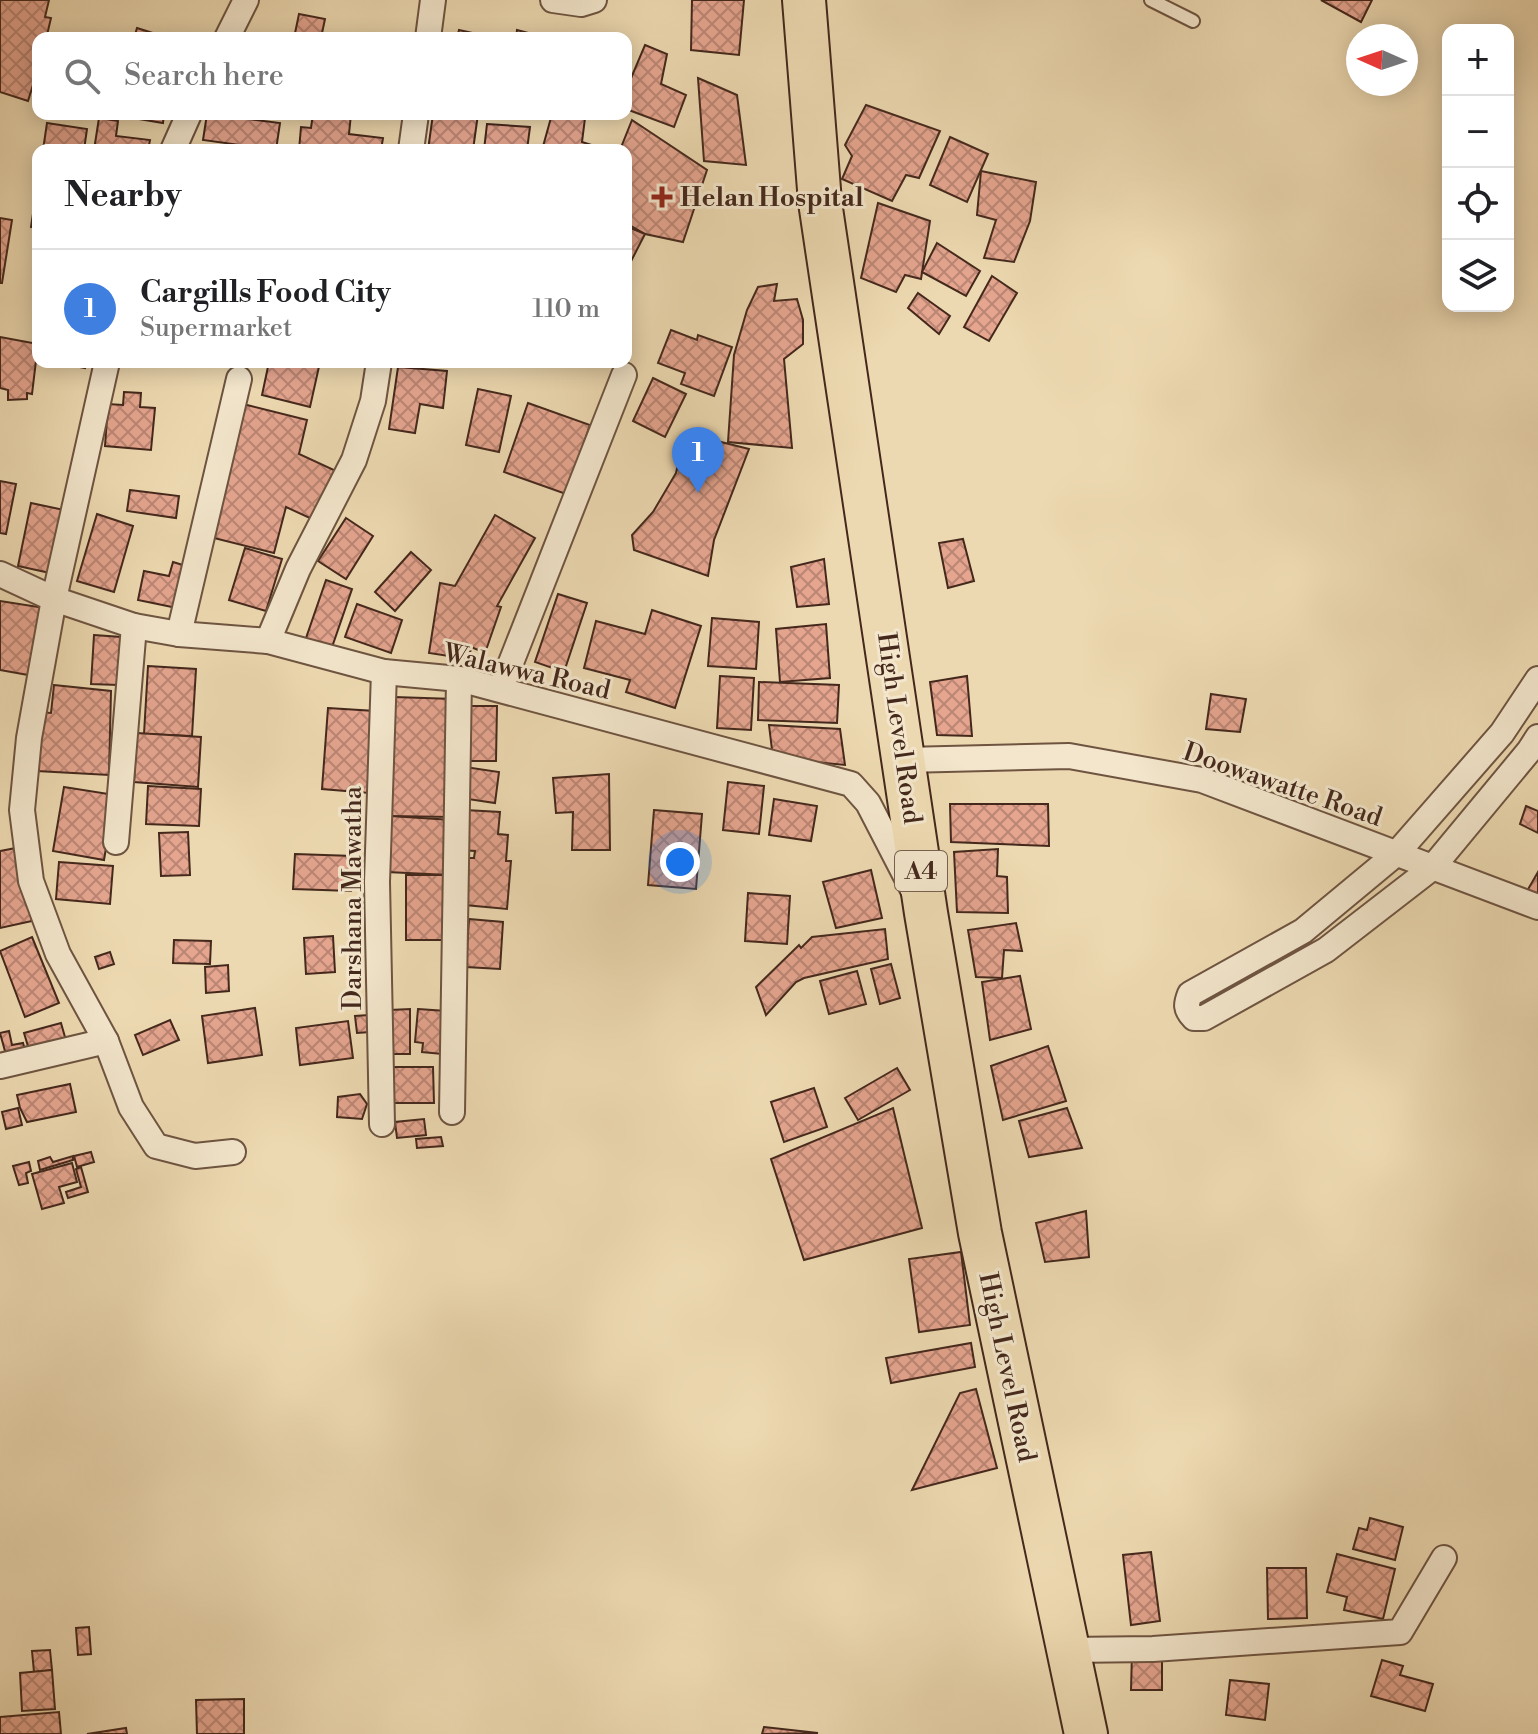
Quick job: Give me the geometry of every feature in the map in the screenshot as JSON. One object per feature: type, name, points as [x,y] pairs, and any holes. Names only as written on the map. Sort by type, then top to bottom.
[{"type":"highway","name":"High Level Road","points":[[804,0],[820,202],[926,913],[980,1233],[1086,1734]]},
{"type":"street","points":[[230,32],[246,0]]},
{"type":"street","points":[[429,32],[433,0]]},
{"type":"street","points":[[553,0],[581,4],[594,0]]},
{"type":"street","points":[[176,144],[186,120]]},
{"type":"street","points":[[412,144],[415,120]]},
{"type":"street","points":[[106,368],[54,599],[29,738],[22,810],[31,881],[58,954],[106,1041],[131,1107],[156,1146],[195,1156],[233,1152]]},
{"type":"street","points":[[268,641],[298,569],[354,460],[373,401],[378,368]]},
{"type":"street","points":[[501,688],[624,375]]},
{"type":"street","points":[[179,634],[239,379]]},
{"type":"street","name":"Walawwa Road","points":[[0,574],[54,599],[134,626],[179,634],[268,641],[384,672],[459,679],[501,688],[735,755],[851,784],[868,803],[926,913]]},
{"type":"street","points":[[116,842],[134,626]]},
{"type":"street","name":"Darshana Mawatha","points":[[382,1124],[377,882],[384,672]]},
{"type":"street","points":[[452,1112],[459,679]]},
{"type":"street","points":[[1538,679],[1502,733],[1397,853],[1303,931],[1190,994],[1186,1004],[1188,1012],[1194,1018],[1204,1018],[1326,950],[1432,868],[1538,737]]},
{"type":"street","name":"Doowawatte Road","points":[[905,760],[1069,756],[1202,780],[1538,907]]},
{"type":"street","points":[[0,1066],[106,1041]]},
{"type":"street","points":[[1067,1650],[1153,1649],[1400,1632],[1444,1558]]},
{"type":"lane","points":[[1151,0],[1193,21]]},
{"type":"building","points":[[0,0],[49,0],[45,17],[51,18],[48,32],[32,32],[32,88],[28,101],[0,92]]},
{"type":"building","points":[[692,0],[744,0],[739,55],[691,50]]},
{"type":"building","points":[[1321,0],[1372,0],[1361,22]]},
{"type":"building","points":[[299,14],[325,19],[322,32],[295,32]]},
{"type":"building","points":[[645,45],[667,54],[661,84],[686,95],[674,127],[632,111],[632,76]]},
{"type":"building","points":[[698,78],[737,95],[746,165],[704,161]]},
{"type":"building","points":[[866,105],[940,131],[919,178],[906,175],[892,201],[842,179],[852,156],[845,145]]},
{"type":"building","points":[[99,120],[118,121],[116,136],[150,140],[149,144],[95,144]]},
{"type":"building","points":[[206,120],[280,123],[277,144],[232,144],[203,140]]},
{"type":"building","points":[[312,120],[350,120],[349,134],[383,138],[382,144],[300,144],[301,127],[311,128]]},
{"type":"building","points":[[432,120],[477,120],[474,144],[429,144]]},
{"type":"building","points":[[550,120],[585,120],[582,142],[588,144],[544,144]]},
{"type":"building","name":"Helan Hospital","points":[[632,120],[707,170],[683,242],[645,234],[632,226],[632,144],[622,144]]},
{"type":"building","points":[[47,123],[87,129],[85,144],[44,144]]},
{"type":"building","points":[[487,124],[530,127],[528,144],[485,144]]},
{"type":"building","points":[[950,137],[988,154],[967,202],[930,185]]},
{"type":"building","points":[[981,171],[1036,182],[1030,221],[1014,262],[984,258],[996,220],[977,215]]},
{"type":"building","points":[[878,203],[930,221],[921,279],[905,275],[896,292],[861,278]]},
{"type":"building","points":[[0,218],[12,220],[2,283],[0,283]]},
{"type":"building","points":[[632,229],[645,234],[632,259]]},
{"type":"building","points":[[937,243],[980,271],[966,296],[922,272]]},
{"type":"building","points":[[992,276],[1017,293],[989,341],[964,327]]},
{"type":"building","points":[[777,284],[774,301],[797,299],[803,320],[803,344],[784,359],[792,448],[728,442],[734,355],[747,310],[758,287]]},
{"type":"building","points":[[918,293],[950,316],[939,334],[908,308]]},
{"type":"building","points":[[671,330],[697,340],[698,335],[732,347],[714,396],[681,384],[685,373],[658,363]]},
{"type":"building","points":[[0,337],[32,343],[32,368],[35,368],[32,394],[27,393],[27,399],[8,400],[8,390],[0,388]]},
{"type":"building","points":[[268,368],[319,368],[310,407],[262,395]]},
{"type":"building","points":[[398,368],[447,371],[443,408],[420,404],[415,433],[389,429]]},
{"type":"building","points":[[653,378],[686,394],[665,437],[633,421]]},
{"type":"building","points":[[478,389],[511,396],[499,452],[466,445]]},
{"type":"building","points":[[124,392],[141,393],[140,407],[155,408],[151,450],[105,446],[108,404],[123,405]]},
{"type":"building","points":[[528,403],[590,425],[566,494],[504,472]]},
{"type":"building","points":[[243,404],[307,420],[299,454],[336,471],[314,520],[286,507],[274,553],[210,537]]},
{"type":"building","points":[[685,433],[749,449],[714,540],[708,576],[634,550],[632,535],[653,512],[676,473]]},
{"type":"building","points":[[0,481],[16,484],[6,534],[0,533]]},
{"type":"building","points":[[130,490],[179,496],[176,518],[127,511]]},
{"type":"building","points":[[31,503],[64,510],[50,573],[18,566]]},
{"type":"building","points":[[97,514],[133,526],[114,592],[77,581]]},
{"type":"building","points":[[495,515],[535,538],[497,606],[501,607],[485,653],[471,647],[469,659],[429,653],[440,583],[455,586]]},
{"type":"building","points":[[346,518],[373,536],[346,579],[318,561]]},
{"type":"building","points":[[963,539],[974,581],[948,588],[939,543]]},
{"type":"building","points":[[245,548],[282,559],[266,611],[229,600]]},
{"type":"building","points":[[411,552],[431,570],[395,611],[375,592]]},
{"type":"building","points":[[824,559],[829,604],[797,607],[791,567]]},
{"type":"building","points":[[173,562],[186,566],[177,608],[138,600],[144,571],[169,576]]},
{"type":"building","points":[[326,580],[352,589],[330,653],[304,644]]},
{"type":"building","points":[[558,594],[587,603],[564,672],[535,662]]},
{"type":"building","points":[[0,601],[45,608],[34,676],[0,670]]},
{"type":"building","points":[[357,604],[402,620],[391,653],[345,637]]},
{"type":"building","points":[[652,610],[701,626],[675,708],[626,692],[630,680],[584,668],[596,621],[645,634]]},
{"type":"building","points":[[712,618],[759,622],[756,669],[708,666]]},
{"type":"building","points":[[826,624],[830,678],[780,682],[776,629]]},
{"type":"building","points":[[94,635],[121,637],[118,685],[91,684]]},
{"type":"building","points":[[148,666],[196,669],[192,736],[144,734]]},
{"type":"building","points":[[720,676],[754,678],[751,730],[717,728]]},
{"type":"building","points":[[967,676],[972,736],[937,735],[930,682]]},
{"type":"building","points":[[759,682],[839,685],[837,723],[758,720]]},
{"type":"building","points":[[54,685],[111,691],[109,775],[37,771],[40,712],[51,713]]},
{"type":"building","points":[[1211,694],[1246,699],[1240,732],[1206,729]]},
{"type":"building","points":[[394,697],[454,699],[451,817],[390,816]]},
{"type":"building","points":[[469,706],[497,706],[496,761],[467,761]]},
{"type":"building","points":[[328,708],[375,711],[369,793],[322,789]]},
{"type":"building","points":[[769,725],[840,729],[845,765],[773,758]]},
{"type":"building","points":[[137,733],[201,737],[198,787],[134,782]]},
{"type":"building","points":[[465,767],[499,772],[495,803],[461,798]]},
{"type":"building","points":[[609,774],[610,850],[572,850],[573,812],[556,813],[553,778]]},
{"type":"building","points":[[728,782],[764,786],[759,834],[723,830]]},
{"type":"building","points":[[148,786],[201,789],[199,826],[146,824]]},
{"type":"building","points":[[64,787],[115,795],[104,860],[53,851]]},
{"type":"building","points":[[774,799],[817,806],[811,841],[769,835]]},
{"type":"building","points":[[950,804],[1048,804],[1049,846],[951,842]]},
{"type":"building","points":[[1526,806],[1538,811],[1538,833],[1520,824]]},
{"type":"building","points":[[465,810],[500,812],[498,834],[508,835],[506,861],[511,861],[507,909],[465,905],[469,858],[474,858],[475,851],[461,850]]},
{"type":"building","points":[[654,810],[702,814],[696,889],[648,885]]},
{"type":"building","points":[[390,816],[452,820],[449,875],[387,872]]},
{"type":"building","points":[[188,832],[190,875],[161,876],[159,833]]},
{"type":"building","points":[[16,848],[32,921],[0,928],[0,851]]},
{"type":"building","points":[[998,849],[997,876],[1007,877],[1008,913],[957,912],[954,852]]},
{"type":"building","points":[[295,854],[353,856],[351,891],[293,889]]},
{"type":"building","points":[[59,862],[113,866],[110,904],[56,899]]},
{"type":"building","points":[[871,870],[882,918],[836,928],[823,882]]},
{"type":"building","points":[[1538,872],[1538,897],[1527,891]]},
{"type":"building","points":[[406,875],[450,875],[450,940],[406,940]]},
{"type":"building","points":[[748,893],[790,896],[787,944],[745,941]]},
{"type":"building","points":[[469,919],[503,922],[500,969],[466,967]]},
{"type":"building","points":[[1016,923],[1022,951],[1004,950],[1002,978],[976,977],[968,930]]},
{"type":"building","points":[[885,929],[888,959],[804,978],[796,982],[766,1015],[756,987],[799,945],[801,948],[812,937]]},
{"type":"building","points":[[333,936],[335,972],[306,974],[304,938]]},
{"type":"building","points":[[32,937],[59,1003],[25,1017],[0,951]]},
{"type":"building","points":[[174,940],[211,941],[210,964],[173,963]]},
{"type":"building","points":[[110,952],[114,964],[99,969],[95,957]]},
{"type":"building","points":[[891,964],[900,998],[880,1004],[871,969]]},
{"type":"building","points":[[228,965],[229,991],[206,993],[205,967]]},
{"type":"building","points":[[857,971],[866,1004],[829,1014],[820,981]]},
{"type":"building","points":[[1020,976],[1031,1029],[990,1040],[982,982]]},
{"type":"building","points":[[255,1008],[262,1055],[208,1063],[202,1016]]},
{"type":"building","points":[[410,1009],[410,1054],[389,1054],[390,1010]]},
{"type":"building","points":[[418,1009],[446,1011],[442,1054],[422,1052],[423,1043],[415,1042]]},
{"type":"building","points":[[369,1015],[370,1032],[357,1033],[355,1016]]},
{"type":"building","points":[[170,1020],[179,1040],[143,1055],[135,1035]]},
{"type":"building","points":[[348,1021],[353,1058],[300,1065],[296,1028]]},
{"type":"building","points":[[61,1023],[67,1044],[30,1053],[24,1033]]},
{"type":"building","points":[[9,1031],[12,1045],[23,1043],[27,1057],[8,1062],[0,1033]]},
{"type":"building","points":[[1048,1046],[1066,1101],[1003,1120],[991,1066]]},
{"type":"building","points":[[388,1067],[433,1067],[434,1103],[389,1103]]},
{"type":"building","points":[[897,1068],[910,1090],[858,1120],[845,1098]]},
{"type":"building","points":[[70,1084],[76,1112],[27,1122],[17,1095]]},
{"type":"building","points":[[814,1088],[827,1127],[784,1142],[771,1102]]},
{"type":"building","points":[[360,1094],[367,1104],[362,1119],[337,1117],[338,1097]]},
{"type":"building","points":[[18,1108],[22,1125],[6,1129],[2,1112]]},
{"type":"building","points":[[893,1108],[922,1228],[804,1260],[771,1159]]},
{"type":"building","points":[[1067,1108],[1082,1148],[1029,1157],[1019,1121]]},
{"type":"building","points":[[424,1119],[426,1135],[397,1138],[395,1122]]},
{"type":"building","points":[[441,1137],[443,1146],[417,1148],[416,1139]]},
{"type":"building","points":[[91,1152],[94,1162],[77,1167],[74,1156]]},
{"type":"building","points":[[73,1156],[73,1160],[40,1170],[38,1161],[50,1157],[53,1162]]},
{"type":"building","points":[[29,1162],[31,1171],[26,1173],[28,1183],[19,1185],[13,1166]]},
{"type":"building","points":[[72,1163],[77,1182],[59,1187],[64,1203],[42,1209],[32,1174]]},
{"type":"building","points":[[81,1167],[88,1192],[68,1198],[66,1192],[81,1187],[76,1169]]},
{"type":"building","points":[[1086,1211],[1089,1257],[1045,1262],[1036,1223]]},
{"type":"building","points":[[961,1252],[970,1325],[919,1332],[909,1259]]},
{"type":"building","points":[[971,1343],[975,1367],[891,1383],[886,1358]]},
{"type":"building","points":[[976,1389],[997,1468],[912,1490],[960,1393]]},
{"type":"building","points":[[1370,1518],[1403,1527],[1395,1560],[1353,1549],[1359,1528],[1367,1530]]},
{"type":"building","points":[[1151,1552],[1160,1621],[1131,1625],[1123,1555]]},
{"type":"building","points":[[1337,1554],[1395,1569],[1383,1619],[1344,1610],[1347,1597],[1327,1592]]},
{"type":"building","points":[[1267,1568],[1306,1568],[1307,1618],[1268,1619]]},
{"type":"building","points":[[89,1627],[91,1654],[78,1655],[76,1628]]},
{"type":"building","points":[[50,1650],[52,1670],[34,1672],[32,1651]]},
{"type":"building","points":[[1132,1653],[1162,1653],[1162,1690],[1131,1690]]},
{"type":"building","points":[[1382,1660],[1403,1666],[1400,1675],[1433,1684],[1425,1711],[1371,1696]]},
{"type":"building","points":[[52,1670],[55,1709],[22,1711],[20,1673]]},
{"type":"building","points":[[1230,1680],[1269,1684],[1265,1720],[1226,1715]]},
{"type":"building","points":[[244,1699],[244,1734],[197,1734],[196,1700]]},
{"type":"building","points":[[59,1712],[61,1734],[0,1734],[0,1717]]},
{"type":"building","points":[[764,1727],[818,1733],[762,1734]]},
{"type":"building","points":[[126,1728],[127,1734],[87,1734]]},
{"type":"place","name":"Helan Hospital","points":[[662,197]]},
{"type":"place","name":"Cargills Food City","points":[[698,493]]}]
